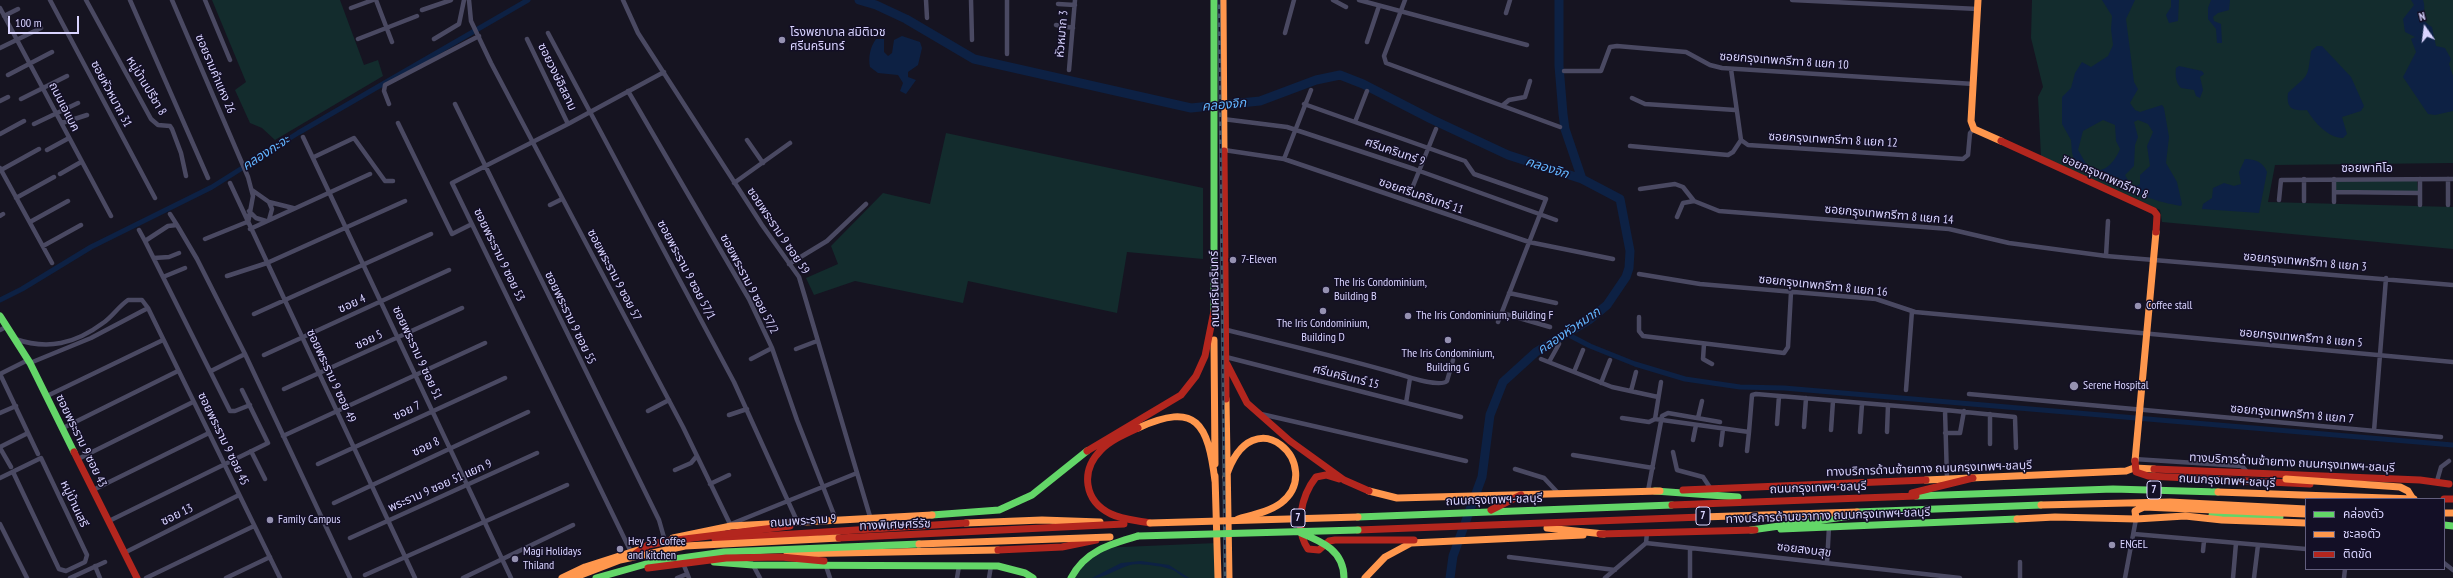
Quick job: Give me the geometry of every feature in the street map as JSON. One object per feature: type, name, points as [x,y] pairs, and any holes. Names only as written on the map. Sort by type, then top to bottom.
[{"type":"main road","name":"ถนนศรีนครินทร์","points":[[1214,0],[1213,113],[1215,481],[1218,578]]},
{"type":"main road","name":"ถนนศรีนครินทร์","points":[[1223,0],[1223,119],[1227,330],[1226,476],[1229,578]]},
{"type":"main road","points":[[1974,129],[1971,121],[1978,0]]},
{"type":"main road","name":"ซอยกรุงเทพกรีฑา 8","points":[[1974,129],[2154,211],[2158,220],[2155,260],[2134,468]]},
{"type":"main road","points":[[646,548],[684,535],[731,525],[797,521],[871,520],[999,510],[1032,495],[1084,453],[1169,403],[1186,390],[1200,372],[1208,352],[1214,311]]},
{"type":"main road","name":"ซอยพระราม 9 ซอย 43","points":[[0,316],[3,328],[13,338],[29,362],[47,396],[136,578]]},
{"type":"main road","name":"ทางบริการด้านซ้ายทาง ถนนกรุงเทพฯ-ชลบุรี","points":[[1226,361],[1236,386],[1258,414],[1344,480],[1363,489],[1397,498],[1460,498],[1711,489],[2126,471],[2134,468],[2209,470],[2437,481],[2451,484]]},
{"type":"main road","points":[[1150,523],[1109,514],[1096,505],[1086,483],[1086,472],[1092,460],[1102,449],[1160,418],[1169,415],[1179,415],[1193,420],[1203,428],[1211,448],[1215,481]]},
{"type":"main road","points":[[1226,476],[1237,450],[1251,440],[1262,438],[1272,440],[1281,445],[1292,455],[1294,461],[1296,480],[1289,495],[1274,507],[1238,519]]},
{"type":"main road","name":"ทางบริการด้านซ้ายทาง ถนนกรุงเทพฯ-ชลบุรี","points":[[2134,468],[2140,475],[2148,476],[2388,487],[2409,484],[2451,484]]},
{"type":"main road","points":[[2143,468],[2144,473],[2148,476]]},
{"type":"main road","points":[[2188,470],[2186,474],[2188,478]]},
{"type":"main road","points":[[2209,470],[2232,475],[2395,486],[2408,491],[2412,498]]},
{"type":"main road","points":[[1344,480],[1326,475],[1316,476],[1305,492],[1302,508],[1302,539],[1308,549],[1319,550],[1329,541],[1335,540],[1426,540]]},
{"type":"main road","points":[[1893,497],[1973,478]]},
{"type":"main road","name":"ถนนกรุงเทพฯ-ชลบุรี","points":[[1223,520],[1358,517],[1774,500],[2113,489],[2383,498]]},
{"type":"main road","points":[[1651,491],[1774,500]]},
{"type":"main road","points":[[1486,512],[1521,495]]},
{"type":"main road","name":"ถนนกรุงเทพฯ-ชลบุรี","points":[[1223,534],[1451,528],[1894,510],[2138,502],[2305,509]]},
{"type":"main road","points":[[2136,519],[2135,511],[2144,507],[2305,514]]},
{"type":"main road","points":[[1751,530],[1894,510]]},
{"type":"main road","points":[[2185,516],[2234,515],[2305,519]]},
{"type":"main road","name":"ทางบริการด้านขวาทาง ถนนกรุงเทพฯ-ชลบุรี","points":[[1367,577],[1379,561],[1391,551],[1411,543],[1426,540],[1751,530],[2055,517],[2136,519],[2185,516],[2222,520],[2305,523]]},
{"type":"main road","points":[[794,533],[862,520]]},
{"type":"main road","name":"ถนนพระราม 9","points":[[562,578],[585,567],[631,554],[646,548],[686,541],[794,533],[1000,522],[1058,520],[1124,524]]},
{"type":"main road","name":"ทางพิเศษศรีรัช","points":[[573,578],[631,554],[685,546],[759,541],[1223,520]]},
{"type":"main road","points":[[1512,525],[1604,534]]},
{"type":"main road","points":[[631,554],[648,545],[790,526]]},
{"type":"main road","points":[[1299,532],[1332,548],[1338,555],[1343,566],[1344,578]]},
{"type":"main road","points":[[794,533],[798,537],[800,543],[800,549],[794,554]]},
{"type":"main road","name":"ทางพิเศษศรีรัช","points":[[596,578],[639,565],[685,556],[724,552],[1223,534]]},
{"type":"main road","points":[[1071,578],[1076,565],[1099,548],[1138,536]]},
{"type":"main road","points":[[608,578],[681,561],[725,556],[950,552],[1062,547],[1110,537]]},
{"type":"main road","points":[[639,565],[648,568],[702,560],[759,557],[825,563]]},
{"type":"main road","points":[[681,561],[753,565],[825,563],[991,566],[1025,573],[1033,578]]},
{"type":"street","name":"ซอยหัวหมาก 31","points":[[50,0],[155,198]]},
{"type":"street","name":"หมู่บ้านปรีชา 8","points":[[86,0],[151,119],[158,125],[170,126],[172,129],[182,153],[186,176]]},
{"type":"street","name":"หมู่บ้านปรีชา 8","points":[[130,0],[208,178]]},
{"type":"street","name":"ซอยรามคำแหง 26","points":[[172,0],[239,155],[252,190]]},
{"type":"street","points":[[205,0],[230,60]]},
{"type":"street","points":[[351,8],[373,0]]},
{"type":"street","points":[[376,0],[392,42]]},
{"type":"street","points":[[422,10],[451,0]]},
{"type":"street","points":[[434,40],[460,24],[464,0]]},
{"type":"street","name":"ซอยพระราม 9 ซอย 57","points":[[469,0],[471,21],[562,199],[669,400],[731,525]]},
{"type":"street","name":"ซอยพระราม 9 ซอย 59","points":[[623,0],[638,33],[734,183],[801,283],[871,520]]},
{"type":"street","points":[[926,0],[927,18]]},
{"type":"street","points":[[971,0],[972,40]]},
{"type":"street","points":[[1007,0],[1007,54]]},
{"type":"street","points":[[1285,33],[1294,0]]},
{"type":"street","points":[[1333,0],[1346,7]]},
{"type":"street","points":[[1359,0],[1527,45]]},
{"type":"street","points":[[1404,0],[1384,56],[1386,63],[1503,104],[1560,127]]},
{"type":"street","points":[[1506,13],[1510,0]]},
{"type":"street","points":[[1792,0],[1978,9]]},
{"type":"street","points":[[1058,4],[1075,3]]},
{"type":"street","name":"หัวหมาก 3","points":[[1069,70],[1075,3]]},
{"type":"street","points":[[1367,42],[1379,6]]},
{"type":"street","name":"ถนนเอแบค","points":[[0,8],[111,216]]},
{"type":"street","points":[[4,16],[18,8]]},
{"type":"street","points":[[358,39],[417,16]]},
{"type":"street","points":[[1056,26],[1073,28]]},
{"type":"street","points":[[0,48],[41,28]]},
{"type":"street","name":"ซอยพระราม 9 ซอย 57/1","points":[[548,33],[747,408],[797,521]]},
{"type":"street","points":[[389,104],[384,91],[385,85],[478,35]]},
{"type":"street","name":"ซอยวงษ์อิสลาม","points":[[527,39],[568,124]]},
{"type":"street","name":"ซอยกรุงเทพกรีฑา 8 แยก 10","points":[[1564,71],[1601,71],[1607,51],[1610,47],[1617,46],[1686,52],[1710,65],[1731,68],[1974,84]]},
{"type":"street","points":[[8,75],[52,52]]},
{"type":"street","points":[[1630,146],[1728,155],[1733,152],[1740,140],[1731,68]]},
{"type":"street","name":"ซอยพระราม 9 ซอย 53","points":[[631,554],[452,183],[485,168],[664,72]]},
{"type":"street","points":[[21,99],[67,76]]},
{"type":"street","points":[[1503,104],[1509,100],[1525,97],[1530,81]]},
{"type":"street","points":[[1284,158],[1294,129],[1311,90]]},
{"type":"street","name":"ซอยพระราม 9 ซอย 57/2","points":[[628,91],[742,286],[772,348],[797,420],[825,486],[836,520]]},
{"type":"street","points":[[1355,122],[1367,91]]},
{"type":"street","points":[[0,101],[8,97]]},
{"type":"street","points":[[1632,98],[1645,104],[1736,110]]},
{"type":"street","points":[[34,124],[78,102]]},
{"type":"street","name":"ซอยพระราม 9 ซอย 55","points":[[455,104],[485,168],[659,520],[665,541]]},
{"type":"street","points":[[1304,104],[1465,161],[1474,174],[1544,198],[1546,201],[1541,216],[1529,242],[1498,322]]},
{"type":"street","points":[[62,123],[87,115]]},
{"type":"street","name":"ศรีนครินทร์ 9","points":[[1223,119],[1294,129],[1419,171],[1541,216],[1556,220]]},
{"type":"street","points":[[0,134],[24,121]]},
{"type":"street","points":[[398,123],[452,234],[472,224]]},
{"type":"street","points":[[1414,186],[1436,129]]},
{"type":"street","name":"ซอยกรุงเทพกรีฑา 8 แยก 12","points":[[1740,140],[1748,145],[1963,159],[1968,155],[1970,133],[1974,129]]},
{"type":"street","name":"ซอยพระราม 9 ซอย 51","points":[[303,137],[365,264],[511,578]]},
{"type":"street","points":[[46,150],[69,138]]},
{"type":"street","points":[[314,157],[354,138],[385,182],[393,181]]},
{"type":"street","points":[[746,140],[763,162]]},
{"type":"street","points":[[734,183],[790,143]]},
{"type":"street","points":[[39,149],[1,169],[52,263]]},
{"type":"street","name":"ซอยศรีนครินทร์ 11","points":[[1224,150],[1284,158],[1529,242],[1613,259]]},
{"type":"street","points":[[60,174],[81,162]]},
{"type":"street","points":[[205,239],[267,221],[370,174]]},
{"type":"street","points":[[16,198],[54,177]]},
{"type":"street","points":[[2334,179],[2334,202]]},
{"type":"street","points":[[2420,179],[2420,205]]},
{"type":"street","points":[[2448,205],[2450,179]]},
{"type":"street","name":"ซอยพาทิโอ","points":[[2280,200],[2281,180],[2450,179]]},
{"type":"street","points":[[2304,180],[2304,201]]},
{"type":"street","name":"ซอยพระราม 9 ซอย 49","points":[[230,183],[415,578]]},
{"type":"street","name":"ซอยกรุงเทพกรีฑา 8 แยก 14","points":[[1640,189],[1675,184],[1683,187],[1694,201],[1719,210],[1949,229],[2009,243],[2106,256],[2155,260]]},
{"type":"street","points":[[252,190],[269,202],[293,208]]},
{"type":"street","points":[[249,225],[249,211],[253,200],[252,190]]},
{"type":"street","points":[[2334,192],[2420,193]]},
{"type":"street","points":[[550,205],[562,199]]},
{"type":"street","points":[[30,222],[68,201]]},
{"type":"street","points":[[227,276],[267,263],[405,201]]},
{"type":"street","points":[[1676,217],[1682,203],[1694,201]]},
{"type":"street","points":[[267,221],[272,209],[269,202]]},
{"type":"street","points":[[789,264],[827,241],[866,204]]},
{"type":"street","points":[[249,211],[256,218],[267,221]]},
{"type":"street","points":[[170,214],[197,259],[245,354],[350,578]]},
{"type":"street","points":[[2106,256],[2108,221]]},
{"type":"street","points":[[43,246],[81,225]]},
{"type":"street","points":[[145,241],[168,226],[177,225]]},
{"type":"street","points":[[139,230],[164,277],[230,411],[235,411],[250,405]]},
{"type":"street","points":[[254,314],[431,234]]},
{"type":"street","points":[[154,258],[179,253]]},
{"type":"street","name":"ซอยกรุงเทพกรีฑา 8 แยก 3","points":[[2155,260],[2386,278],[2453,285]]},
{"type":"street","points":[[164,277],[185,268]]},
{"type":"street","name":"ซอย 4","points":[[264,355],[449,270]]},
{"type":"street","name":"ซอยกรุงเทพกรีฑา 8 แยก 16","points":[[1639,274],[1700,284],[1876,299],[1912,311],[2148,335]]},
{"type":"street","points":[[2374,431],[2386,278]]},
{"type":"street","points":[[1639,316],[1639,331],[1641,335],[1784,353],[1788,347],[1791,292]]},
{"type":"street","points":[[1509,293],[1556,303]]},
{"type":"street","points":[[0,374],[56,353],[148,308],[142,300],[128,300],[105,322],[72,340],[53,346],[35,345],[13,338]]},
{"type":"street","name":"ซอยพระราม 9 ซอย 45","points":[[148,308],[280,578]]},
{"type":"street","name":"ซอย 5","points":[[284,389],[462,308]]},
{"type":"street","points":[[1906,390],[1912,311]]},
{"type":"street","points":[[1502,313],[1550,327]]},
{"type":"street","points":[[105,322],[108,328]]},
{"type":"street","points":[[1227,330],[1341,357],[1410,378],[1444,384],[1453,360]]},
{"type":"street","name":"ซอยกรุงเทพกรีฑา 8 แยก 5","points":[[2148,335],[2453,362]]},
{"type":"street","points":[[47,396],[163,340]]},
{"type":"street","points":[[796,349],[817,341]]},
{"type":"street","points":[[283,436],[485,343]]},
{"type":"street","points":[[1549,362],[1559,344]]},
{"type":"street","points":[[1704,344],[1704,359],[1712,364]]},
{"type":"street","points":[[53,346],[56,353]]},
{"type":"street","points":[[751,359],[772,348]]},
{"type":"street","points":[[1574,372],[1583,350]]},
{"type":"street","points":[[211,371],[245,354]]},
{"type":"street","points":[[1541,359],[1601,383],[1658,397]]},
{"type":"street","points":[[1601,383],[1610,360]]},
{"type":"street","name":"ศรีนครินทร์ 15","points":[[1226,361],[1462,417]]},
{"type":"street","points":[[63,428],[178,371]]},
{"type":"street","points":[[1631,391],[1636,372]]},
{"type":"street","name":"หมู่บ้านเสรี","points":[[0,374],[2,382],[16,406],[87,559],[66,571],[59,569],[13,472]]},
{"type":"street","name":"ซอย 7","points":[[318,464],[505,378]]},
{"type":"street","points":[[1406,403],[1410,378]]},
{"type":"street","points":[[1651,491],[1658,419],[1658,397],[1661,382]]},
{"type":"street","points":[[109,521],[269,442],[242,390]]},
{"type":"street","name":"ซอยกรุงเทพกรีฑา 8 แยก 7","points":[[1969,394],[2140,412],[2441,437]]},
{"type":"street","points":[[1747,451],[1752,395],[1833,400],[1862,404],[1964,411],[2015,417],[2016,448]]},
{"type":"street","points":[[1777,424],[1779,396]]},
{"type":"street","points":[[1804,426],[1806,398]]},
{"type":"street","points":[[648,411],[669,400]]},
{"type":"street","points":[[1831,430],[1833,400]]},
{"type":"street","points":[[1698,418],[1702,401]]},
{"type":"street","points":[[78,459],[193,402]]},
{"type":"street","points":[[1860,432],[1862,404]]},
{"type":"street","points":[[0,413],[16,406]]},
{"type":"street","points":[[1887,432],[1888,406]]},
{"type":"street","points":[[729,415],[747,408]]},
{"type":"street","points":[[1945,410],[1947,479]]},
{"type":"street","points":[[1945,433],[1960,433],[1964,411]]},
{"type":"street","name":"ซอย 8","points":[[334,503],[450,447],[528,412]]},
{"type":"street","points":[[1622,418],[1649,422],[1658,419],[1665,413],[1720,422]]},
{"type":"street","points":[[1258,414],[1466,461]]},
{"type":"street","points":[[1990,414],[1990,444]]},
{"type":"street","points":[[1658,419],[1749,432]]},
{"type":"street","points":[[1694,440],[1696,425]]},
{"type":"street","points":[[1721,445],[1723,429]]},
{"type":"street","points":[[11,467],[0,448],[28,433]]},
{"type":"street","points":[[93,490],[209,433]]},
{"type":"street","points":[[251,451],[264,479]]},
{"type":"street","points":[[1673,452],[1677,470],[1703,477],[1711,489]]},
{"type":"street","name":"พระราม 9 ซอย 51 แยก 9","points":[[350,538],[537,453]]},
{"type":"street","points":[[1573,455],[1653,468]]},
{"type":"street","points":[[0,478],[40,456]]},
{"type":"street","points":[[675,470],[691,462],[696,457]]},
{"type":"street","points":[[2134,459],[2242,466],[2247,472]]},
{"type":"street","points":[[2437,481],[2441,468],[2448,462]]},
{"type":"street","points":[[1515,469],[1544,478],[1559,494]]},
{"type":"street","points":[[731,525],[857,473]]},
{"type":"street","points":[[710,484],[729,475]]},
{"type":"street","points":[[365,575],[567,485]]},
{"type":"street","name":"ซอย 13","points":[[124,553],[239,495]]},
{"type":"street","points":[[2125,578],[2136,519]]},
{"type":"street","points":[[0,524],[27,578]]},
{"type":"street","points":[[463,578],[573,525]]},
{"type":"street","points":[[146,578],[254,526]]},
{"type":"street","points":[[1827,563],[1829,527]]},
{"type":"street","points":[[1605,578],[1646,542],[1647,533]]},
{"type":"street","points":[[2134,534],[2305,549]]},
{"type":"street","points":[[2203,551],[2204,540]]},
{"type":"street","name":"ซอยสงบสุข","points":[[1646,542],[1960,578]]},
{"type":"street","points":[[2233,578],[2236,543]]},
{"type":"street","points":[[2254,578],[2258,545]]},
{"type":"street","points":[[1690,548],[1690,578]]},
{"type":"street","points":[[226,578],[270,557]]},
{"type":"street","points":[[1509,557],[1615,570]]},
{"type":"street","points":[[677,578],[688,576],[681,561]]},
{"type":"street","points":[[70,578],[105,562]]},
{"type":"street","points":[[2020,562],[2020,578]]},
{"type":"street","points":[[825,563],[830,578]]},
{"type":"street","points":[[2445,564],[2453,570]]},
{"type":"street","points":[[753,565],[760,578]]},
{"type":"street","points":[[95,566],[100,578]]},
{"type":"street","points":[[957,578],[958,566]]},
{"type":"street","points":[[989,578],[991,566]]},
{"type":"green space","points":[[212,0],[340,0],[364,65],[378,60],[383,76],[275,140],[262,128],[250,123],[235,90],[246,82]]},
{"type":"green space","points":[[2032,0],[2453,0],[2453,163],[2275,165],[2268,202],[2453,207],[2453,249],[2162,222],[2160,210],[2041,156],[2038,97],[2043,87],[2031,38]]},
{"type":"green space","points":[[946,133],[1203,188],[1203,259],[1127,252],[1117,313],[968,281],[963,303],[855,281],[814,295],[806,278],[838,264],[831,246],[883,193],[930,204]]},
{"type":"green space","points":[[2336,181],[2417,181],[2418,191],[2335,191]]},
{"type":"green space","points":[[1217,543],[1218,578],[1071,578],[1098,548]]},
{"type":"water","points":[[2102,0],[2135,0],[2126,19],[2134,82],[2138,89],[2130,103],[2135,110],[2140,112],[2162,105],[2164,108],[2169,137],[2166,163],[2177,182],[2182,204],[2181,206],[2146,197],[2130,189],[2118,177],[2111,178],[2097,175],[2075,163],[2072,153],[2071,140],[2062,124],[2062,97],[2071,88],[2075,73],[2082,62],[2091,67],[2108,56],[2113,45],[2111,29],[2112,16]],"holes":[[[2103,120],[2115,125],[2116,141],[2120,149],[2113,162],[2101,170],[2096,170],[2087,164],[2078,150],[2083,131]],[[2138,120],[2148,124],[2153,132],[2147,146],[2150,166],[2140,175],[2140,184],[2136,186],[2130,184],[2125,175],[2134,166],[2135,145],[2138,137],[2134,122]]]},
{"type":"water","points":[[2171,0],[2179,0],[2178,21],[2169,23],[2166,15],[2171,7]]},
{"type":"water","points":[[2211,0],[2230,0],[2229,10],[2218,13],[2213,17],[2214,21],[2221,24],[2222,43],[2217,43],[2216,29],[2208,19],[2208,8]]},
{"type":"water","points":[[2411,0],[2423,0],[2423,18],[2427,24],[2432,27],[2436,46],[2445,48],[2451,59],[2449,64],[2453,76],[2453,111],[2435,115],[2428,114],[2403,77],[2416,52],[2411,39],[2415,37],[2405,32],[2403,19],[2414,5]]},
{"type":"water","points":[[902,36],[920,42],[922,48],[918,65],[908,72],[908,77],[916,80],[906,94],[900,91],[903,83],[898,75],[878,73],[870,67],[869,64],[869,56],[876,39],[884,39],[884,52],[888,56],[892,53],[894,40]]},
{"type":"water","points":[[2317,46],[2322,46],[2351,77],[2364,106],[2361,111],[2342,117],[2347,134],[2343,138],[2327,132],[2313,119],[2307,110],[2294,109],[2289,106],[2288,103],[2288,93],[2306,76],[2311,51]]},
{"type":"water","points":[[2179,66],[2202,71],[2204,74],[2200,77],[2203,90],[2200,98],[2196,96],[2194,90],[2181,88],[2179,86],[2177,82],[2176,68]]},
{"type":"water","points":[[2245,159],[2258,162],[2267,172],[2259,213],[2202,209],[2203,204],[2212,198],[2213,188],[2224,183],[2234,186],[2241,184],[2239,172]]},
{"type":"water","points":[[1141,561],[1169,565],[1189,578],[1169,569],[1139,564],[1126,566],[1104,576],[1092,578],[1121,563]]},
{"type":"waterway","name":"คลองกะจะ","points":[[0,300],[22,289],[91,247],[212,187],[298,133],[528,0]]},
{"type":"waterway","name":"คลองจิก","points":[[859,0],[876,5],[906,19],[974,59],[1191,108],[1260,101],[1316,80],[1340,75],[1363,84],[1431,119],[1508,155],[1582,179],[1620,199],[1630,251],[1629,268],[1626,277],[1607,305],[1589,320],[1536,352],[1503,382],[1490,415],[1482,477],[1453,556],[1450,578]]},
{"type":"waterway","name":"คลองหัวหมาก","points":[[1559,0],[1559,66],[1563,114],[1565,129],[1582,179]]},
{"type":"waterway","points":[[1565,333],[1590,346],[1635,364],[1685,379],[1740,387],[1784,388],[2453,445]]},
{"type":"railway","points":[[1219,0],[1225,578]]},
{"type":"traffic: fast","points":[[1214,0],[1214,316]]},
{"type":"traffic: fast","points":[[0,316],[30,363],[74,452]]},
{"type":"traffic: fast","points":[[932,515],[999,510],[1032,495],[1087,451]]},
{"type":"traffic: fast","points":[[1916,496],[2113,489],[2218,492]]},
{"type":"traffic: fast","points":[[1655,491],[1738,497]]},
{"type":"traffic: fast","points":[[1358,517],[1672,505]]},
{"type":"traffic: fast","points":[[1857,512],[2041,505]]},
{"type":"traffic: fast","points":[[2212,515],[2280,517]]},
{"type":"traffic: fast","points":[[1751,530],[1851,516]]},
{"type":"traffic: fast","points":[[1781,529],[2017,519]]},
{"type":"traffic: fast","points":[[2445,525],[2453,526]]},
{"type":"traffic: fast","points":[[1138,536],[1358,530]]},
{"type":"traffic: fast","points":[[1301,533],[1324,544],[1336,554],[1343,569],[1344,578]]},
{"type":"traffic: fast","points":[[1071,578],[1083,561],[1091,555],[1108,546],[1138,536]]},
{"type":"traffic: fast","points":[[596,578],[653,562],[724,552],[919,544]]},
{"type":"traffic: fast","points":[[714,562],[753,565],[998,566],[1025,573],[1033,578]]},
{"type":"traffic: slow","points":[[1223,0],[1224,151]]},
{"type":"traffic: slow","points":[[1978,0],[1971,121],[1974,129],[2001,141]]},
{"type":"traffic: slow","points":[[2135,461],[2156,232]]},
{"type":"traffic: slow","points":[[1214,340],[1215,464]]},
{"type":"traffic: slow","points":[[1226,399],[1229,578]]},
{"type":"traffic: slow","points":[[1138,428],[1158,420],[1174,417],[1186,418],[1196,423],[1203,432],[1208,445],[1215,481]]},
{"type":"traffic: slow","points":[[1226,477],[1238,453],[1252,441],[1267,439],[1281,445],[1291,457],[1296,472],[1293,488],[1281,503],[1266,511],[1238,519]]},
{"type":"traffic: slow","points":[[1926,480],[2126,471],[2134,468],[2154,469]]},
{"type":"traffic: slow","points":[[1215,476],[1218,578]]},
{"type":"traffic: slow","points":[[2286,479],[2400,487],[2408,491],[2412,498]]},
{"type":"traffic: slow","points":[[1369,491],[1397,498],[1660,491]]},
{"type":"traffic: slow","points":[[2218,492],[2386,498]]},
{"type":"traffic: slow","points":[[2041,505],[2170,502],[2305,509]]},
{"type":"traffic: slow","points":[[2136,519],[2135,511],[2144,507],[2305,514]]},
{"type":"traffic: slow","points":[[1702,517],[1857,512]]},
{"type":"traffic: slow","points":[[2445,513],[2453,513]]},
{"type":"traffic: slow","points":[[673,538],[731,526],[932,515]]},
{"type":"traffic: slow","points":[[2017,519],[2055,517],[2136,519],[2185,516],[2222,520],[2305,523]]},
{"type":"traffic: slow","points":[[1150,523],[1358,517]]},
{"type":"traffic: slow","points":[[966,523],[1042,520],[1100,522]]},
{"type":"traffic: slow","points":[[1547,528],[1604,534]]},
{"type":"traffic: slow","points":[[1365,578],[1385,557],[1411,543],[1583,535]]},
{"type":"traffic: slow","points":[[919,544],[1110,537]]},
{"type":"traffic: slow","points":[[573,578],[620,560],[685,546],[839,538]]},
{"type":"traffic: slow","points":[[562,578],[585,567],[641,549]]},
{"type":"traffic: slow","points":[[787,554],[998,550]]},
{"type":"traffic: jam","points":[[2001,141],[2154,211],[2157,215],[2156,232]]},
{"type":"traffic: jam","points":[[1224,151],[1226,399]]},
{"type":"traffic: jam","points":[[1087,451],[1181,395],[1196,376],[1205,356],[1214,311]]},
{"type":"traffic: jam","points":[[1227,364],[1247,403],[1290,441],[1344,480],[1369,491]]},
{"type":"traffic: jam","points":[[1138,428],[1114,440],[1101,450],[1094,458],[1090,467],[1088,485],[1090,494],[1095,501],[1111,514],[1125,519],[1150,523]]},
{"type":"traffic: jam","points":[[74,452],[137,578]]},
{"type":"traffic: jam","points":[[2135,461],[2136,472],[2148,476],[2310,484]]},
{"type":"traffic: jam","points":[[2154,469],[2420,480],[2449,484]]},
{"type":"traffic: jam","points":[[1339,479],[1326,475],[1316,477],[1306,493],[1300,522],[1301,532],[1308,549],[1319,550],[1329,541],[1335,540],[1414,540]]},
{"type":"traffic: jam","points":[[1912,493],[1973,478]]},
{"type":"traffic: jam","points":[[1683,490],[1926,480]]},
{"type":"traffic: jam","points":[[1491,510],[1521,495]]},
{"type":"traffic: jam","points":[[1672,505],[1916,496]]},
{"type":"traffic: jam","points":[[2445,499],[2453,499]]},
{"type":"traffic: jam","points":[[1358,530],[1702,517]]},
{"type":"traffic: jam","points":[[715,539],[966,523]]},
{"type":"traffic: jam","points":[[839,538],[1124,524]]},
{"type":"traffic: jam","points":[[635,554],[648,545],[669,541],[790,526]]},
{"type":"traffic: jam","points":[[1600,534],[1755,530]]},
{"type":"traffic: jam","points":[[998,550],[1062,547],[1096,540]]},
{"type":"traffic: jam","points":[[648,568],[726,558],[781,557],[824,561]]},
{"type":"place","name":"โรงพยาบาล สมิติเวช ศรีนครินทร์","points":[[782,40]]},
{"type":"place","name":"7-Eleven","points":[[1233,260]]},
{"type":"place","name":"The Iris Condominium, Building B","points":[[1326,290]]},
{"type":"place","name":"Coffee stall","points":[[2138,306]]},
{"type":"place","name":"The Iris Condominium, Building D","points":[[1323,311]]},
{"type":"place","name":"The Iris Condominium, Building F","points":[[1408,316]]},
{"type":"place","name":"The Iris Condominium, Building G","points":[[1448,340]]},
{"type":"place","name":"Serene Hospital","points":[[2074,386]]},
{"type":"place","name":"Family Campus","points":[[270,520]]},
{"type":"place","name":"ENGEL","points":[[2112,545]]},
{"type":"place","name":"Hey 53 Coffee and kitchen","points":[[620,549]]},
{"type":"place","name":"Magi Holidays Thiland","points":[[515,559]]}]
